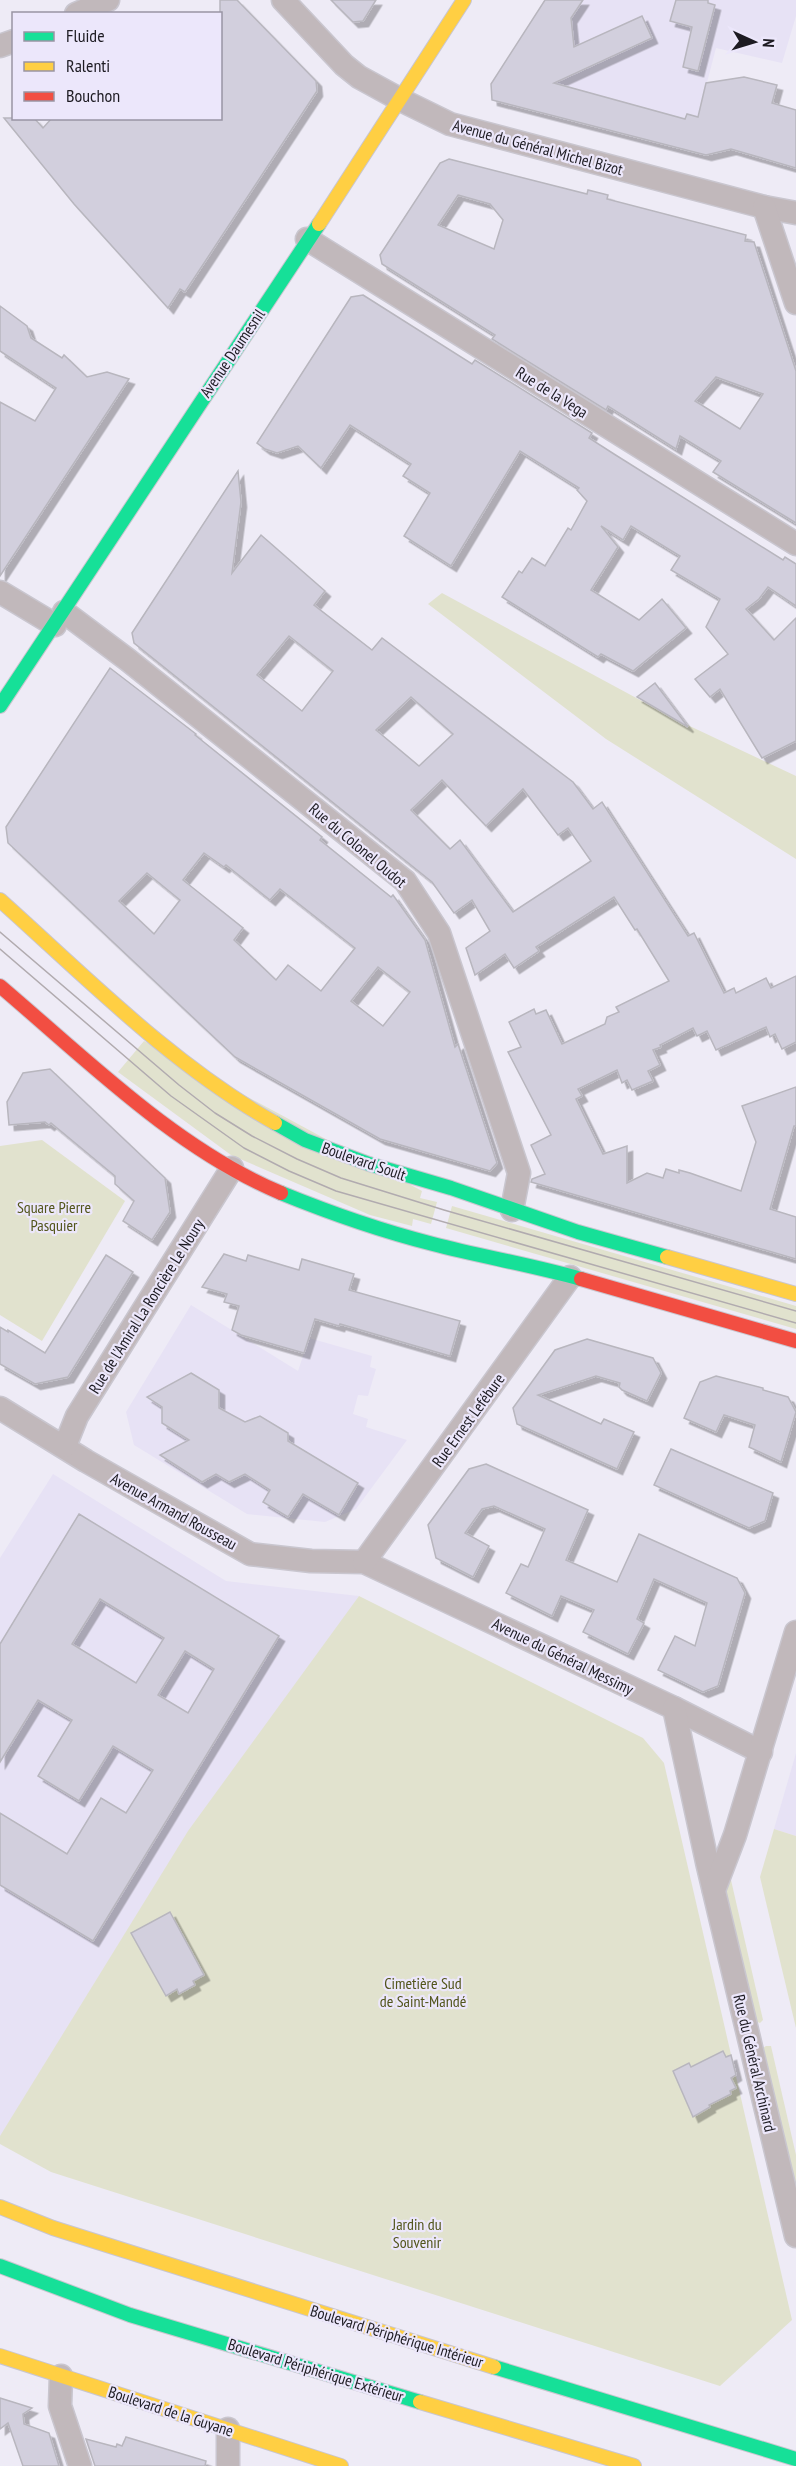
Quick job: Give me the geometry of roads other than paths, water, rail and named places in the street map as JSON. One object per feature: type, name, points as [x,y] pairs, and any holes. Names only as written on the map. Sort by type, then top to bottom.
[{"type":"main road","name":"Avenue Daumesnil","points":[[0,706],[401,100],[464,0]]},
{"type":"main road","name":"Boulevard Soult","points":[[0,900],[154,1038],[236,1101],[305,1140],[369,1164],[451,1188],[579,1232],[796,1294]]},
{"type":"main road","points":[[0,986],[170,1130],[232,1168],[274,1190],[315,1207],[433,1244],[532,1265],[796,1341]]},
{"type":"main road","points":[[9,2195],[53,2228]]},
{"type":"main road","name":"Boulevard Périphérique Intérieur","points":[[0,2207],[53,2228],[338,2319],[796,2459]]},
{"type":"main road","name":"Boulevard Périphérique Extérieur","points":[[0,2266],[67,2294],[130,2314],[634,2466]]},
{"type":"main road","name":"Boulevard de la Guyane","points":[[0,2356],[342,2466]]},
{"type":"street","points":[[81,12],[108,0]]},
{"type":"street","name":"Avenue du Général Michel Bizot","points":[[282,0],[344,65],[359,77],[450,124],[764,207],[796,213]]},
{"type":"street","points":[[764,207],[796,303]]},
{"type":"street","name":"Rue de la Vega","points":[[307,239],[796,544]]},
{"type":"street","name":"Rue du Colonel Oudot","points":[[0,592],[59,618],[128,660],[405,881],[439,933],[519,1173],[512,1210]]},
{"type":"street","name":"Rue de l'Amiral La Roncière Le Noury","points":[[65,1446],[77,1416],[232,1168]]},
{"type":"street","name":"Rue Ernest Lefébure","points":[[364,1562],[570,1277]]},
{"type":"street","name":"Avenue Armand Rousseau","points":[[0,1408],[86,1461],[250,1554],[311,1561],[364,1562]]},
{"type":"street","name":"Avenue du Général Messimy","points":[[364,1562],[674,1708],[761,1752]]},
{"type":"street","points":[[714,1890],[735,1835],[796,1632]]},
{"type":"street","name":"Rue du Général Archinard","points":[[674,1708],[714,1890],[796,2236]]},
{"type":"street","points":[[61,2376],[60,2406],[80,2466]]},
{"type":"street","points":[[228,2429],[228,2466]]},
{"type":"tram line","points":[[0,932],[215,1113],[252,1136],[297,1159],[341,1178],[444,1210],[796,1311]]},
{"type":"tram line","points":[[0,949],[171,1096],[244,1148],[289,1171],[336,1191],[796,1323]]},
{"type":"park label","name":"Square Pierre Pasquier","points":[[54,1216]]},
{"type":"park label","name":"Cimetière Sud de Saint-Mandé","points":[[423,1992]]},
{"type":"park label","name":"Jardin du Souvenir","points":[[417,2233]]}]
